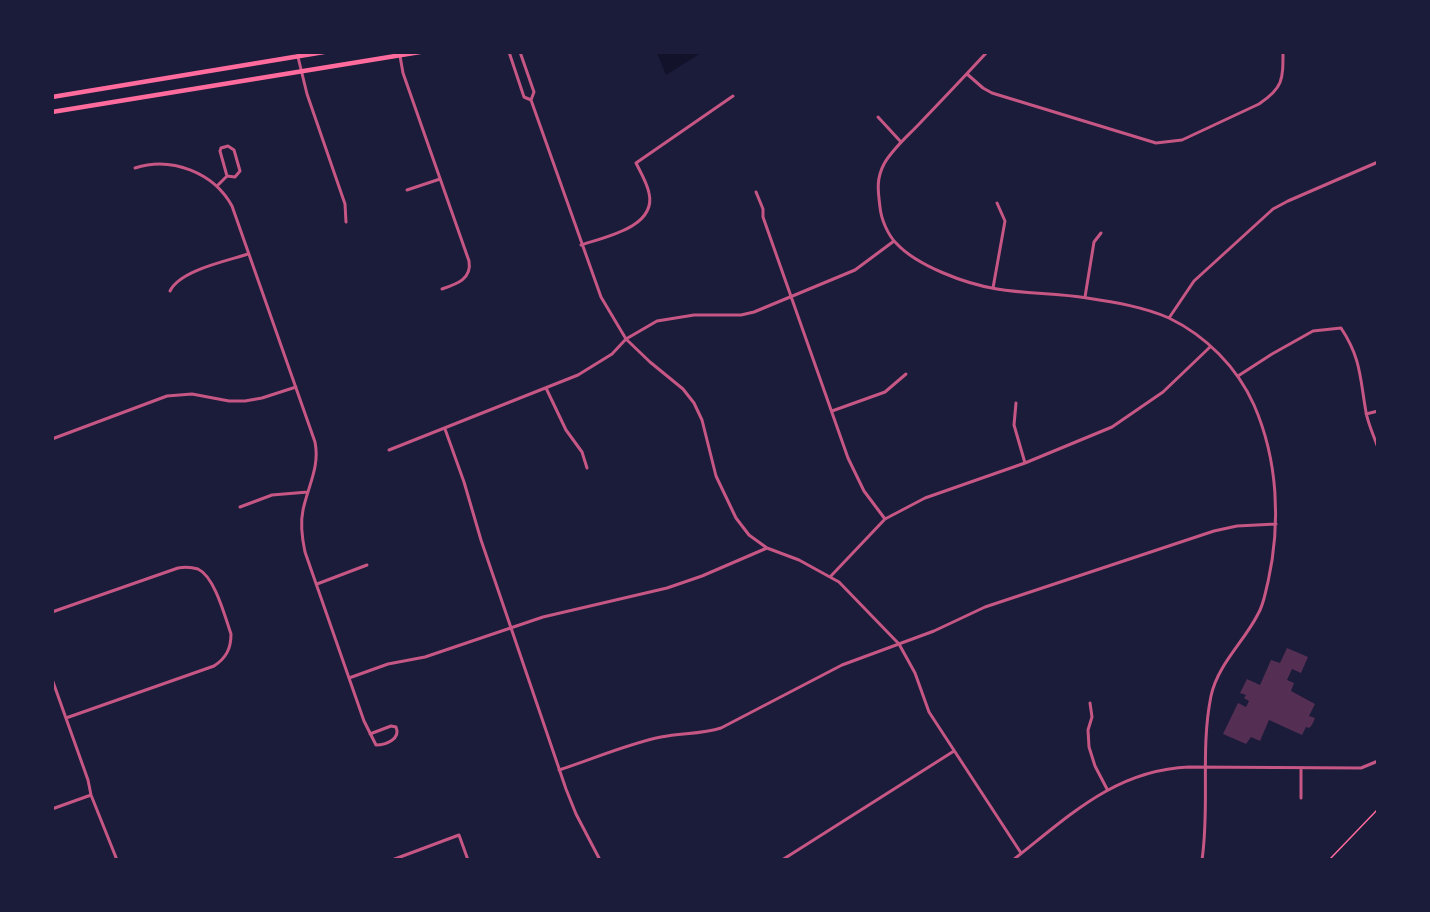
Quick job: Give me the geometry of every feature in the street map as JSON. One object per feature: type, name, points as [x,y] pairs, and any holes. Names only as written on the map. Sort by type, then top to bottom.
[{"type":"main road","points":[[52,97],[324,52]]},
{"type":"main road","points":[[52,112],[420,52]]},
{"type":"street","points":[[508,52],[524,97],[531,100]]},
{"type":"street","points":[[520,52],[534,92],[531,100],[601,297],[626,339],[683,389],[694,403],[702,420],[716,476],[741,526],[767,548],[799,560],[848,590],[899,644],[915,673],[929,712],[1021,853]]},
{"type":"street","points":[[987,52],[901,142],[885,162],[877,181],[880,212],[894,242],[913,257],[964,280],[993,288],[1085,297],[1141,309],[1168,318],[1191,331],[1230,364],[1253,402],[1265,436],[1274,482],[1276,524],[1273,554],[1264,599],[1258,614],[1218,675],[1211,695],[1207,730],[1202,860]]},
{"type":"street","points":[[967,74],[992,93],[1105,129],[1156,143],[1170,143],[1182,140],[1259,104],[1269,97],[1282,82],[1283,52]]},
{"type":"street","points":[[400,56],[403,73],[470,267],[466,278],[442,290]]},
{"type":"street","points":[[298,57],[300,72],[345,204],[346,222]]},
{"type":"street","points":[[581,245],[637,224],[647,214],[650,197],[636,163],[733,96]]},
{"type":"street","points":[[878,117],[901,142]]},
{"type":"street","points":[[228,146],[234,150],[240,171],[236,177],[227,176],[220,151],[221,148],[228,146]]},
{"type":"street","points":[[1168,318],[1199,276],[1273,210],[1288,201],[1377,162]]},
{"type":"street","points":[[135,168],[154,165],[180,167],[198,173],[218,185],[232,206],[316,447],[315,472],[302,517],[305,552],[370,734],[379,746],[397,736],[398,732],[396,727],[391,726],[370,734]]},
{"type":"street","points":[[218,185],[227,176]]},
{"type":"street","points":[[407,190],[440,179]]},
{"type":"street","points":[[756,192],[859,482],[885,519]]},
{"type":"street","points":[[993,288],[1005,221],[997,203]]},
{"type":"street","points":[[1085,297],[1094,242],[1101,233]]},
{"type":"street","points":[[389,450],[578,375],[612,354],[626,339],[651,323],[663,319],[708,314],[746,314],[792,298],[855,270],[894,242]]},
{"type":"street","points":[[170,291],[173,285],[184,276],[248,254]]},
{"type":"street","points":[[1238,376],[1313,331],[1341,328],[1352,343],[1362,382],[1366,414],[1377,448]]},
{"type":"street","points":[[830,577],[885,519],[931,495],[1025,463],[1094,436],[1131,416],[1162,392],[1210,347]]},
{"type":"street","points":[[832,411],[885,392],[906,374]]},
{"type":"street","points":[[52,438],[167,396],[192,394],[229,401],[245,401],[296,387]]},
{"type":"street","points":[[546,388],[566,430],[582,452],[587,468]]},
{"type":"street","points":[[1016,403],[1014,425],[1025,463]]},
{"type":"street","points":[[1366,414],[1377,411]]},
{"type":"street","points":[[445,429],[559,770],[576,814],[600,860]]},
{"type":"street","points":[[240,507],[272,495],[308,492]]},
{"type":"street","points":[[559,770],[650,740],[722,728],[842,665],[943,628],[985,607],[1214,531],[1237,526],[1276,524]]},
{"type":"street","points":[[349,678],[388,664],[425,657],[558,613],[667,588],[702,576],[767,548]]},
{"type":"street","points":[[316,584],[367,565]]},
{"type":"street","points":[[52,612],[178,568],[187,567],[197,569],[210,580],[231,634],[231,642],[225,656],[214,666],[66,718]]},
{"type":"street","points":[[52,679],[91,795],[117,860]]},
{"type":"street","points":[[1090,703],[1092,717],[1088,730],[1089,747],[1107,789]]},
{"type":"street","points":[[782,860],[954,750]]},
{"type":"street","points":[[1013,860],[1107,789],[1135,776],[1163,769],[1361,768],[1377,761]]},
{"type":"street","points":[[1301,769],[1301,798]]},
{"type":"street","points":[[52,809],[91,795]]},
{"type":"street","points":[[392,860],[459,835],[468,860]]},
{"type":"path","points":[[1329,860],[1377,809]]},
{"type":"shaded area","points":[[657,52],[701,53],[666,75]]},
{"type":"building","points":[[1287,648],[1308,657],[1301,673],[1292,669],[1287,680],[1294,683],[1291,691],[1315,704],[1309,716],[1315,718],[1312,725],[1309,728],[1306,727],[1302,735],[1269,720],[1260,741],[1251,737],[1246,744],[1223,734],[1238,703],[1246,707],[1249,701],[1244,698],[1246,695],[1240,693],[1247,679],[1260,685],[1271,660],[1280,663]]}]
